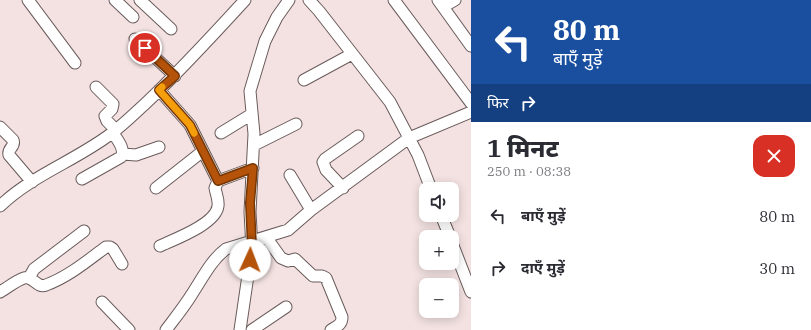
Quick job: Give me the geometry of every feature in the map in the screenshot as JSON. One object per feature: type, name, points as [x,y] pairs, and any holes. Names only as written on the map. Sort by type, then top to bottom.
[{"type":"street","points":[[28,0],[75,63]]},
{"type":"street","points":[[115,0],[133,17]]},
{"type":"street","points":[[140,0],[171,29]]},
{"type":"street","points":[[0,206],[32,182],[115,131],[175,76],[246,0]]},
{"type":"street","points":[[240,330],[250,260],[251,242],[250,203],[254,145],[250,91],[265,40],[277,17],[289,0]]},
{"type":"street","points":[[309,0],[390,102],[418,155],[428,182]]},
{"type":"street","points":[[394,0],[471,103]]},
{"type":"street","points":[[455,0],[441,4],[471,46]]},
{"type":"street","points":[[135,39],[175,76]]},
{"type":"street","points":[[304,80],[352,54]]},
{"type":"street","points":[[96,87],[113,104],[114,107],[106,115],[106,118],[115,131],[123,154]]},
{"type":"street","points":[[159,90],[190,125],[218,181]]},
{"type":"street","points":[[166,330],[218,256],[226,249],[292,228],[312,210],[409,138],[471,112]]},
{"type":"street","points":[[221,133],[252,114]]},
{"type":"street","points":[[254,145],[296,124]]},
{"type":"street","points":[[0,127],[13,140],[14,143],[14,145],[9,149],[9,155],[32,182]]},
{"type":"street","points":[[343,188],[326,170],[323,162],[325,159],[358,136]]},
{"type":"street","points":[[123,154],[136,155],[159,147]]},
{"type":"street","points":[[156,188],[203,151]]},
{"type":"street","points":[[82,179],[121,157],[123,154]]},
{"type":"street","points":[[160,246],[202,226],[216,212],[218,202],[215,188],[218,181],[253,168]]},
{"type":"street","points":[[290,175],[312,210]]},
{"type":"street","points":[[29,278],[34,269],[84,231]]},
{"type":"street","points":[[266,237],[284,260],[295,259],[313,276],[322,276],[326,278],[342,316],[340,325],[331,330]]},
{"type":"street","points":[[0,292],[24,278],[29,278],[39,285],[46,286],[71,272],[106,247],[113,249],[122,264]]},
{"type":"street","points":[[459,261],[471,292]]},
{"type":"street","points":[[102,302],[129,330]]},
{"type":"street","points":[[252,330],[286,307]]},
{"type":"slow traffic","points":[[162,87],[159,90],[190,125],[194,133]]},
{"type":"route","points":[[145,48],[175,76],[159,90],[190,125],[218,181],[253,168],[250,203],[252,248],[250,260]]}]
